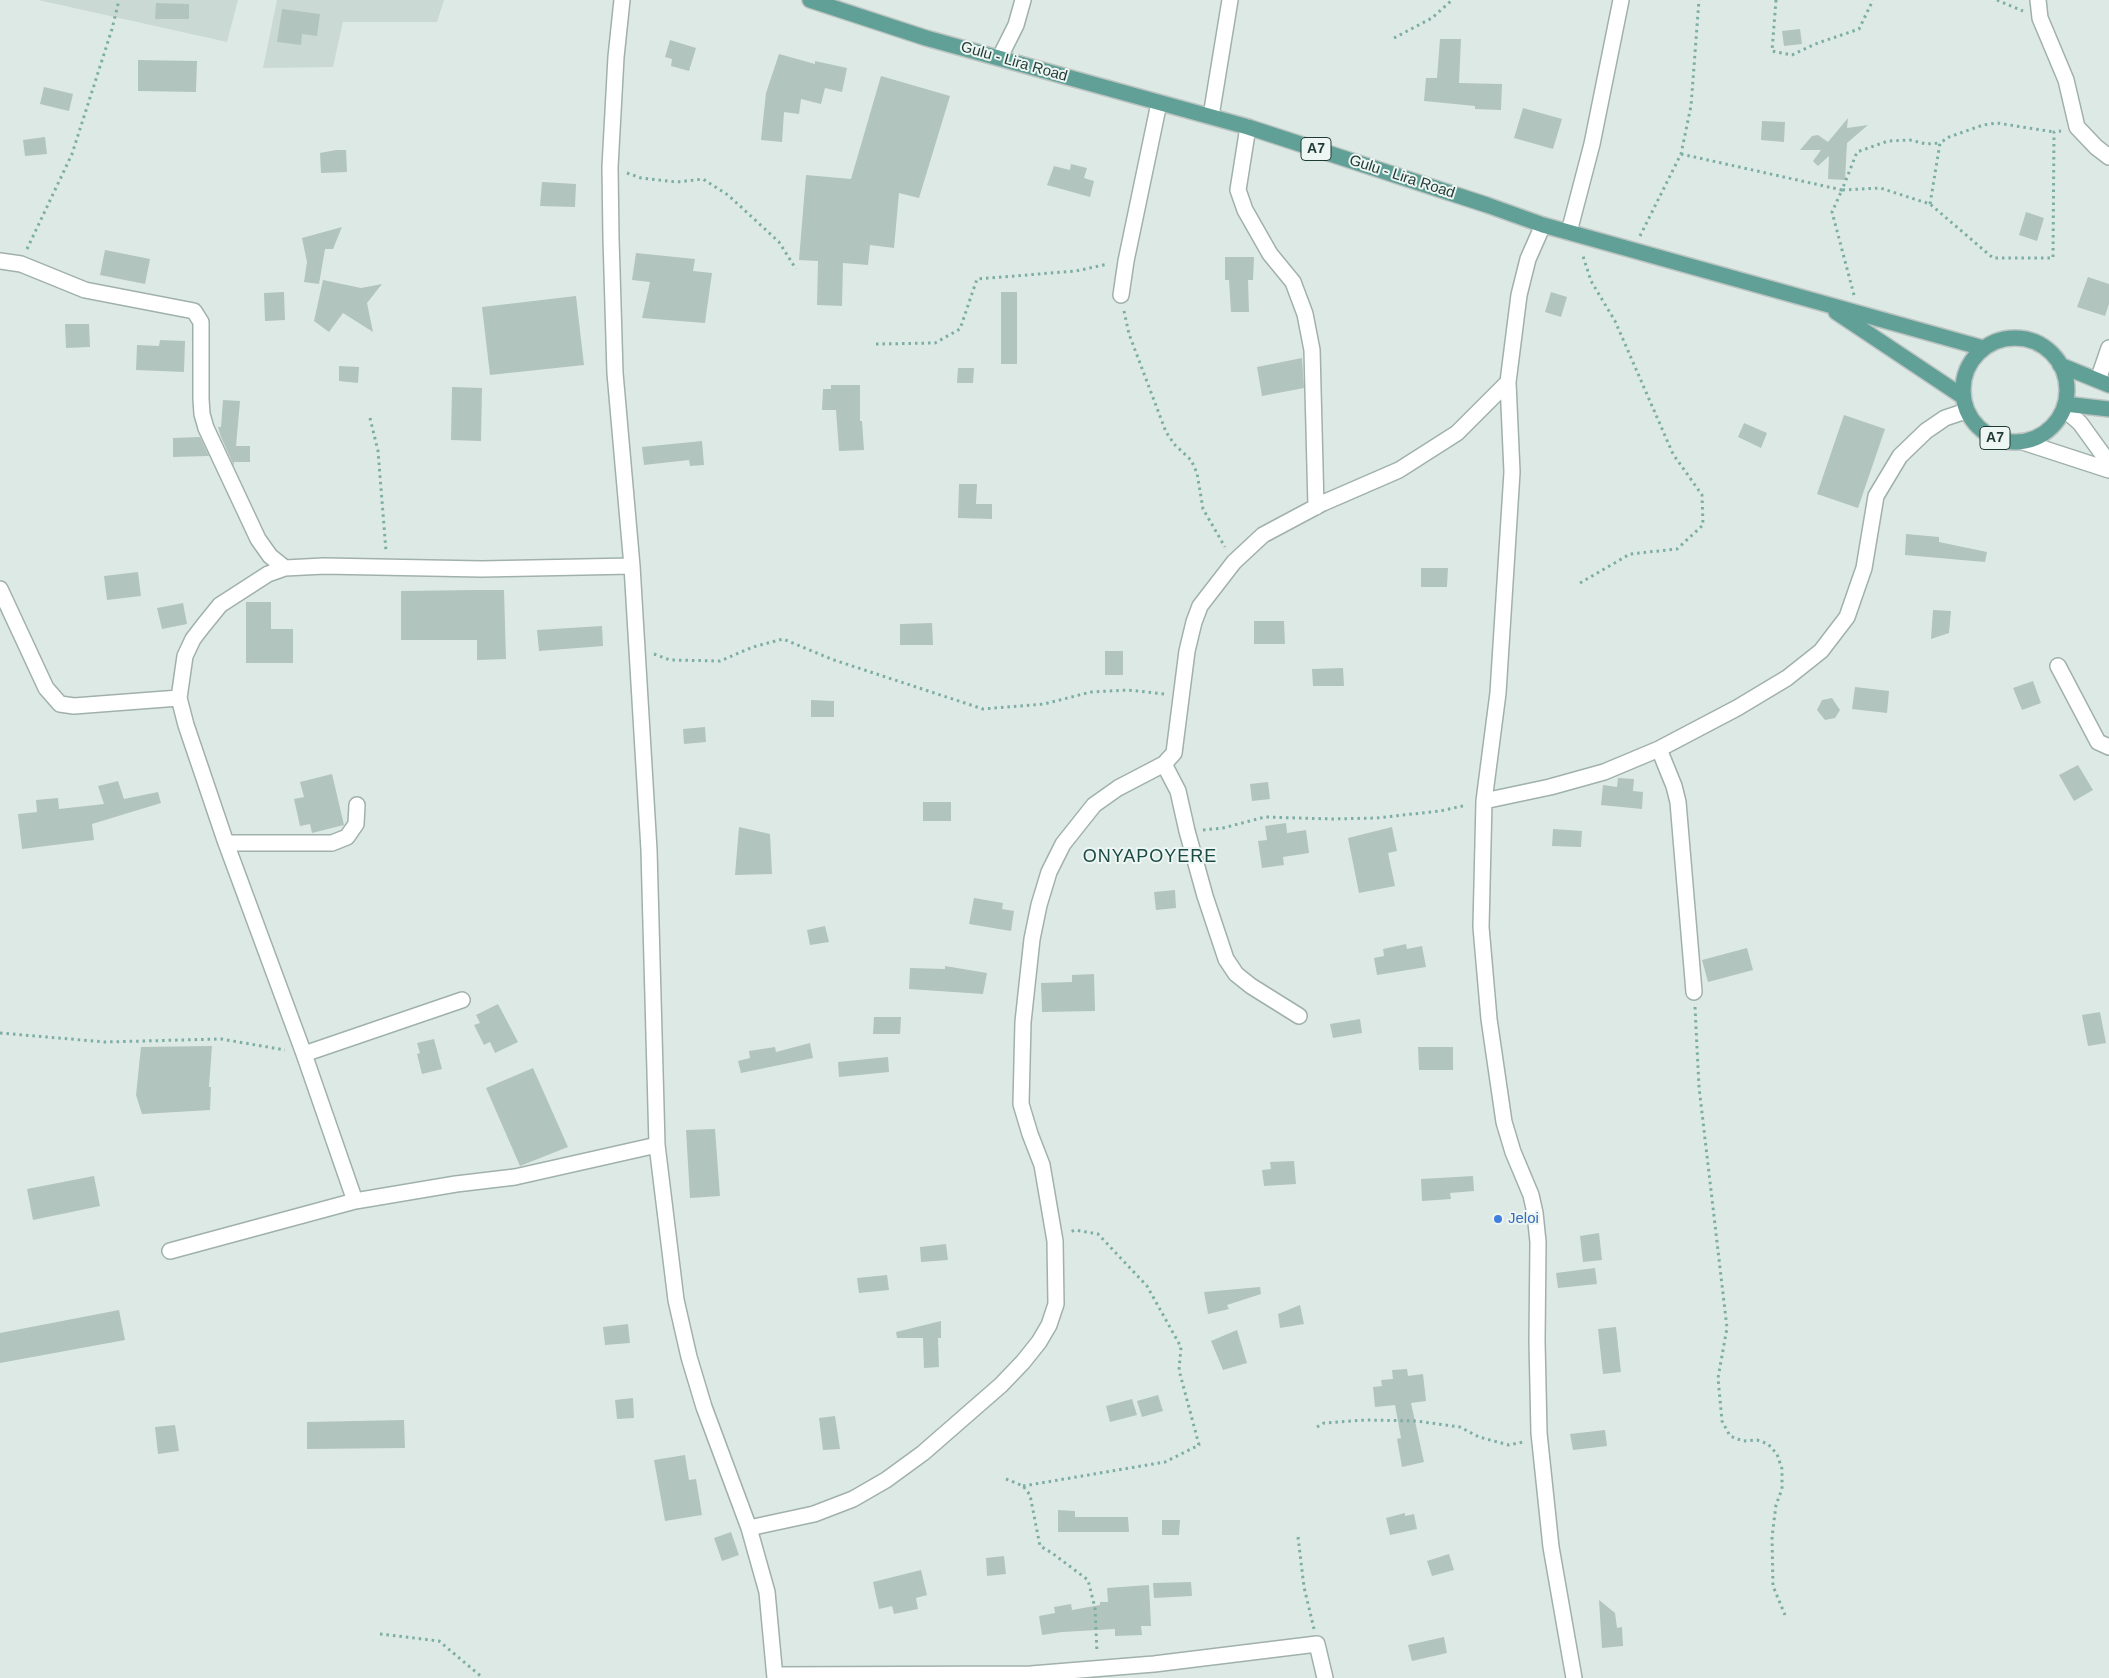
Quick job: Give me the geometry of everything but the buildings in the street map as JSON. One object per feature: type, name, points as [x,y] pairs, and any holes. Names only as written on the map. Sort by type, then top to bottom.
[{"type":"main road","name":"Gulu - Lira Road","points":[[810,0],[926,38],[1248,127],[1487,205],[1543,226],[1821,302]]},
{"type":"main road","name":"A7","points":[[1821,302],[1859,315],[1983,348],[1966,370],[1962,396],[1966,411],[1975,426],[1990,436],[2006,442],[2024,442],[2041,436],[2055,424],[2065,406]]},
{"type":"main road","name":"A7","points":[[1821,302],[1962,396]]},
{"type":"main road","points":[[1983,348],[1999,340],[2016,338],[2034,342],[2049,351],[2060,365],[2065,377],[2067,390],[2065,406],[2109,409]]},
{"type":"main road","points":[[2060,365],[2104,382]]},
{"type":"street","points":[[622,0],[616,57],[610,167],[615,373],[632,566],[649,850],[657,1145],[676,1300],[688,1357],[749,1528],[767,1592],[775,1677],[1031,1676],[1172,1662],[1317,1644],[1325,1678]]},
{"type":"street","points":[[1000,57],[1016,25],[1023,0]]},
{"type":"street","points":[[1211,116],[1230,0]]},
{"type":"street","points":[[1574,234],[1621,0]]},
{"type":"street","points":[[2038,0],[2040,18],[2066,80],[2077,127],[2096,148],[2109,157]]},
{"type":"street","points":[[1121,295],[1126,261],[1159,103]]},
{"type":"street","points":[[1248,127],[1238,190],[1245,210],[1270,254],[1293,282],[1305,314],[1312,350],[1316,507]]},
{"type":"street","points":[[1543,226],[1528,259],[1519,295],[1508,382],[1512,472],[1498,693],[1484,801],[1481,927],[1489,1019],[1504,1122],[1512,1152],[1531,1195],[1538,1242],[1537,1340],[1539,1433],[1552,1547],[1574,1678]]},
{"type":"street","points":[[0,261],[21,264],[85,290],[191,309],[196,313],[201,322],[201,400],[206,428],[258,539],[270,556],[285,568]]},
{"type":"street","points":[[2104,382],[2109,348]]},
{"type":"street","points":[[749,1528],[814,1514],[853,1499],[886,1480],[923,1453],[1001,1385],[1024,1362],[1049,1325],[1056,1304],[1054,1241],[1042,1165],[1021,1104],[1023,1009],[1038,905],[1049,872],[1063,844],[1094,805],[1118,788],[1164,764],[1174,753],[1180,696],[1194,622],[1200,606],[1234,562],[1263,535],[1316,507],[1399,470],[1448,439],[1457,433],[1508,382]]},
{"type":"street","points":[[2065,406],[2109,463]]},
{"type":"street","points":[[1484,801],[1550,787],[1604,772],[1659,749],[1737,708],[1787,678],[1821,651],[1847,617],[1864,568],[1876,496],[1900,456],[1926,431],[1945,418],[1966,411]]},
{"type":"street","points":[[2024,442],[2109,470]]},
{"type":"street","points":[[355,1201],[304,1054],[226,843],[186,725],[179,698],[185,656],[193,639],[220,605],[268,574],[285,568],[387,567],[482,569],[632,566]]},
{"type":"street","points":[[0,589],[46,688],[60,704],[74,706],[179,698]]},
{"type":"street","points":[[2058,666],[2098,742],[2109,748]]},
{"type":"street","points":[[1659,749],[1674,786],[1678,802],[1694,992]]},
{"type":"street","points":[[1164,764],[1178,791],[1205,896],[1226,959],[1236,974],[1299,1016]]},
{"type":"street","points":[[226,843],[332,843],[347,836],[356,824],[357,805]]},
{"type":"street","points":[[304,1054],[462,1000]]},
{"type":"street","points":[[170,1251],[355,1201],[456,1184],[515,1177],[657,1145]]},
{"type":"path","points":[[21,264],[72,154],[112,29],[119,0]]},
{"type":"path","points":[[1394,38],[1432,18],[1452,0]]},
{"type":"path","points":[[1633,250],[1681,154],[1691,106],[1699,0]]},
{"type":"path","points":[[1776,0],[1772,51],[1792,55],[1815,44],[1859,29],[1873,0]]},
{"type":"path","points":[[1997,0],[2040,18]]},
{"type":"path","points":[[1859,315],[1832,212],[1857,152],[1888,141],[1910,140],[1926,144],[1940,143],[1949,137],[1983,125],[1997,123],[2054,132],[2077,127]]},
{"type":"path","points":[[1681,154],[1842,190],[1880,188],[1930,204],[1993,258],[2053,258],[2054,132]]},
{"type":"path","points":[[1930,204],[1940,143]]},
{"type":"path","points":[[610,167],[641,178],[677,182],[703,179],[728,195],[779,242],[796,269]]},
{"type":"path","points":[[1574,234],[1591,281],[1615,321],[1673,454],[1702,495],[1703,525],[1677,549],[1630,554],[1580,583]]},
{"type":"path","points":[[876,344],[936,343],[960,329],[977,279],[1076,271],[1126,261]]},
{"type":"path","points":[[1121,295],[1129,334],[1166,432],[1175,445],[1191,460],[1197,473],[1203,509],[1234,562]]},
{"type":"path","points":[[370,418],[378,451],[387,567]]},
{"type":"path","points":[[637,648],[670,660],[720,661],[753,647],[783,639],[831,659],[983,709],[1044,704],[1090,692],[1128,690],[1180,696]]},
{"type":"path","points":[[1187,831],[1223,828],[1265,817],[1376,818],[1440,811],[1484,801]]},
{"type":"path","points":[[1694,992],[1699,1087],[1709,1160],[1727,1328],[1718,1378],[1722,1420],[1730,1436],[1743,1441],[1756,1440],[1768,1444],[1778,1454],[1782,1469],[1782,1489],[1776,1505],[1772,1537],[1773,1586],[1785,1615]]},
{"type":"path","points":[[0,1032],[105,1042],[221,1039],[304,1054]]},
{"type":"path","points":[[1023,1486],[1165,1462],[1200,1445],[1178,1370],[1182,1347],[1147,1286],[1098,1234],[1076,1230],[1054,1241]]},
{"type":"path","points":[[1317,1427],[1324,1423],[1366,1420],[1416,1421],[1460,1427],[1478,1438],[1509,1445],[1521,1443],[1539,1433]]},
{"type":"path","points":[[1006,1479],[1023,1486],[1030,1495],[1040,1546],[1088,1580],[1095,1608],[1097,1669]]},
{"type":"path","points":[[1298,1537],[1304,1587],[1317,1644]]},
{"type":"path","points":[[380,1634],[439,1641],[483,1678]]},
{"type":"shaded area","points":[[38,0],[238,0],[227,42]]},
{"type":"shaded area","points":[[277,0],[444,0],[437,22],[343,22],[333,67],[263,68]]},
{"type":"place","name":"Jeloi","points":[[1498,1219]]},
{"type":"district","name":"ONYAPOYERE","points":[[1150,857]]}]
